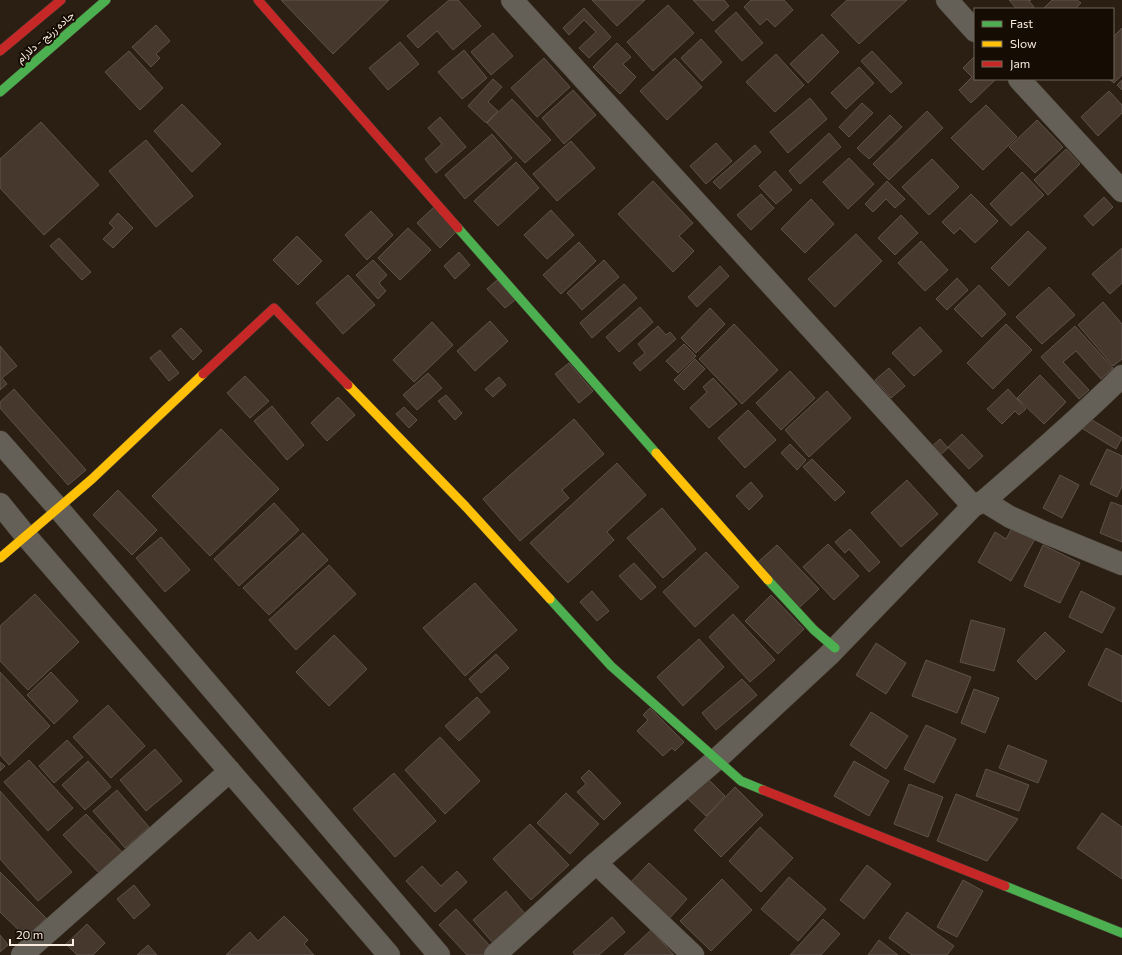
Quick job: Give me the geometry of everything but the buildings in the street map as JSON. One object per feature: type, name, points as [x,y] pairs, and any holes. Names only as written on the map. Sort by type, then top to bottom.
[{"type":"main road","name":"جاده زرنج - دلارام","points":[[0,51],[61,0]]},
{"type":"main road","name":"جاده زرنج - دلارام","points":[[0,92],[106,0]]},
{"type":"main road","points":[[258,0],[759,571],[814,630],[835,648]]},
{"type":"main road","points":[[0,558],[92,479],[274,308],[466,507],[611,666],[741,781],[1122,933]]},
{"type":"street","points":[[512,0],[979,503],[1046,533],[1122,564]]},
{"type":"street","points":[[947,0],[974,30]]},
{"type":"street","points":[[1020,80],[1122,191]]},
{"type":"street","points":[[495,955],[596,863],[717,759],[829,655],[979,503],[1090,408],[1122,376]]},
{"type":"street","points":[[0,442],[439,955]]},
{"type":"street","points":[[0,504],[26,536],[389,955]]},
{"type":"street","points":[[22,955],[230,771]]},
{"type":"street","points":[[596,863],[693,955]]},
{"type":"traffic: fast","points":[[0,92],[106,0]]},
{"type":"traffic: fast","points":[[458,228],[656,453]]},
{"type":"traffic: fast","points":[[768,580],[814,630],[835,648]]},
{"type":"traffic: fast","points":[[550,599],[611,666],[741,781],[763,790]]},
{"type":"traffic: fast","points":[[1005,886],[1122,933]]},
{"type":"traffic: slow","points":[[0,558],[92,479],[203,374]]},
{"type":"traffic: slow","points":[[348,385],[466,507],[550,599]]},
{"type":"traffic: slow","points":[[656,453],[768,580]]},
{"type":"traffic: jam","points":[[0,51],[61,0]]},
{"type":"traffic: jam","points":[[258,0],[458,228]]},
{"type":"traffic: jam","points":[[203,374],[274,308],[348,385]]},
{"type":"traffic: jam","points":[[763,790],[1005,886]]}]
